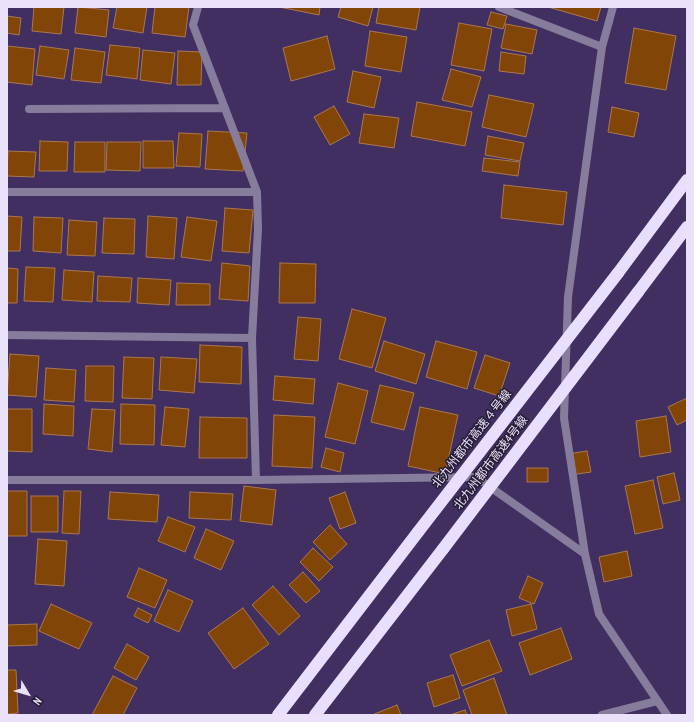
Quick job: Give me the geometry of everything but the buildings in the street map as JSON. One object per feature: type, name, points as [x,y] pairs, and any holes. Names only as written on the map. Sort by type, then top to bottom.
[{"type":"highway","name":"北九州都市高速４号線","points":[[278,715],[618,273],[687,180]]},
{"type":"highway","name":"北九州都市高速4号線","points":[[315,715],[687,227]]},
{"type":"street","points":[[198,7],[193,25],[257,192],[258,229],[252,338],[256,480]]},
{"type":"street","points":[[499,7],[602,47]]},
{"type":"street","points":[[613,7],[602,47],[568,297],[564,418],[585,554],[599,614],[667,715]]},
{"type":"street","points":[[29,109],[225,108]]},
{"type":"street","points":[[7,192],[257,192]]},
{"type":"street","points":[[7,335],[252,338]]},
{"type":"street","points":[[7,480],[256,480],[476,477],[585,554]]},
{"type":"street","points":[[602,715],[657,701]]}]
